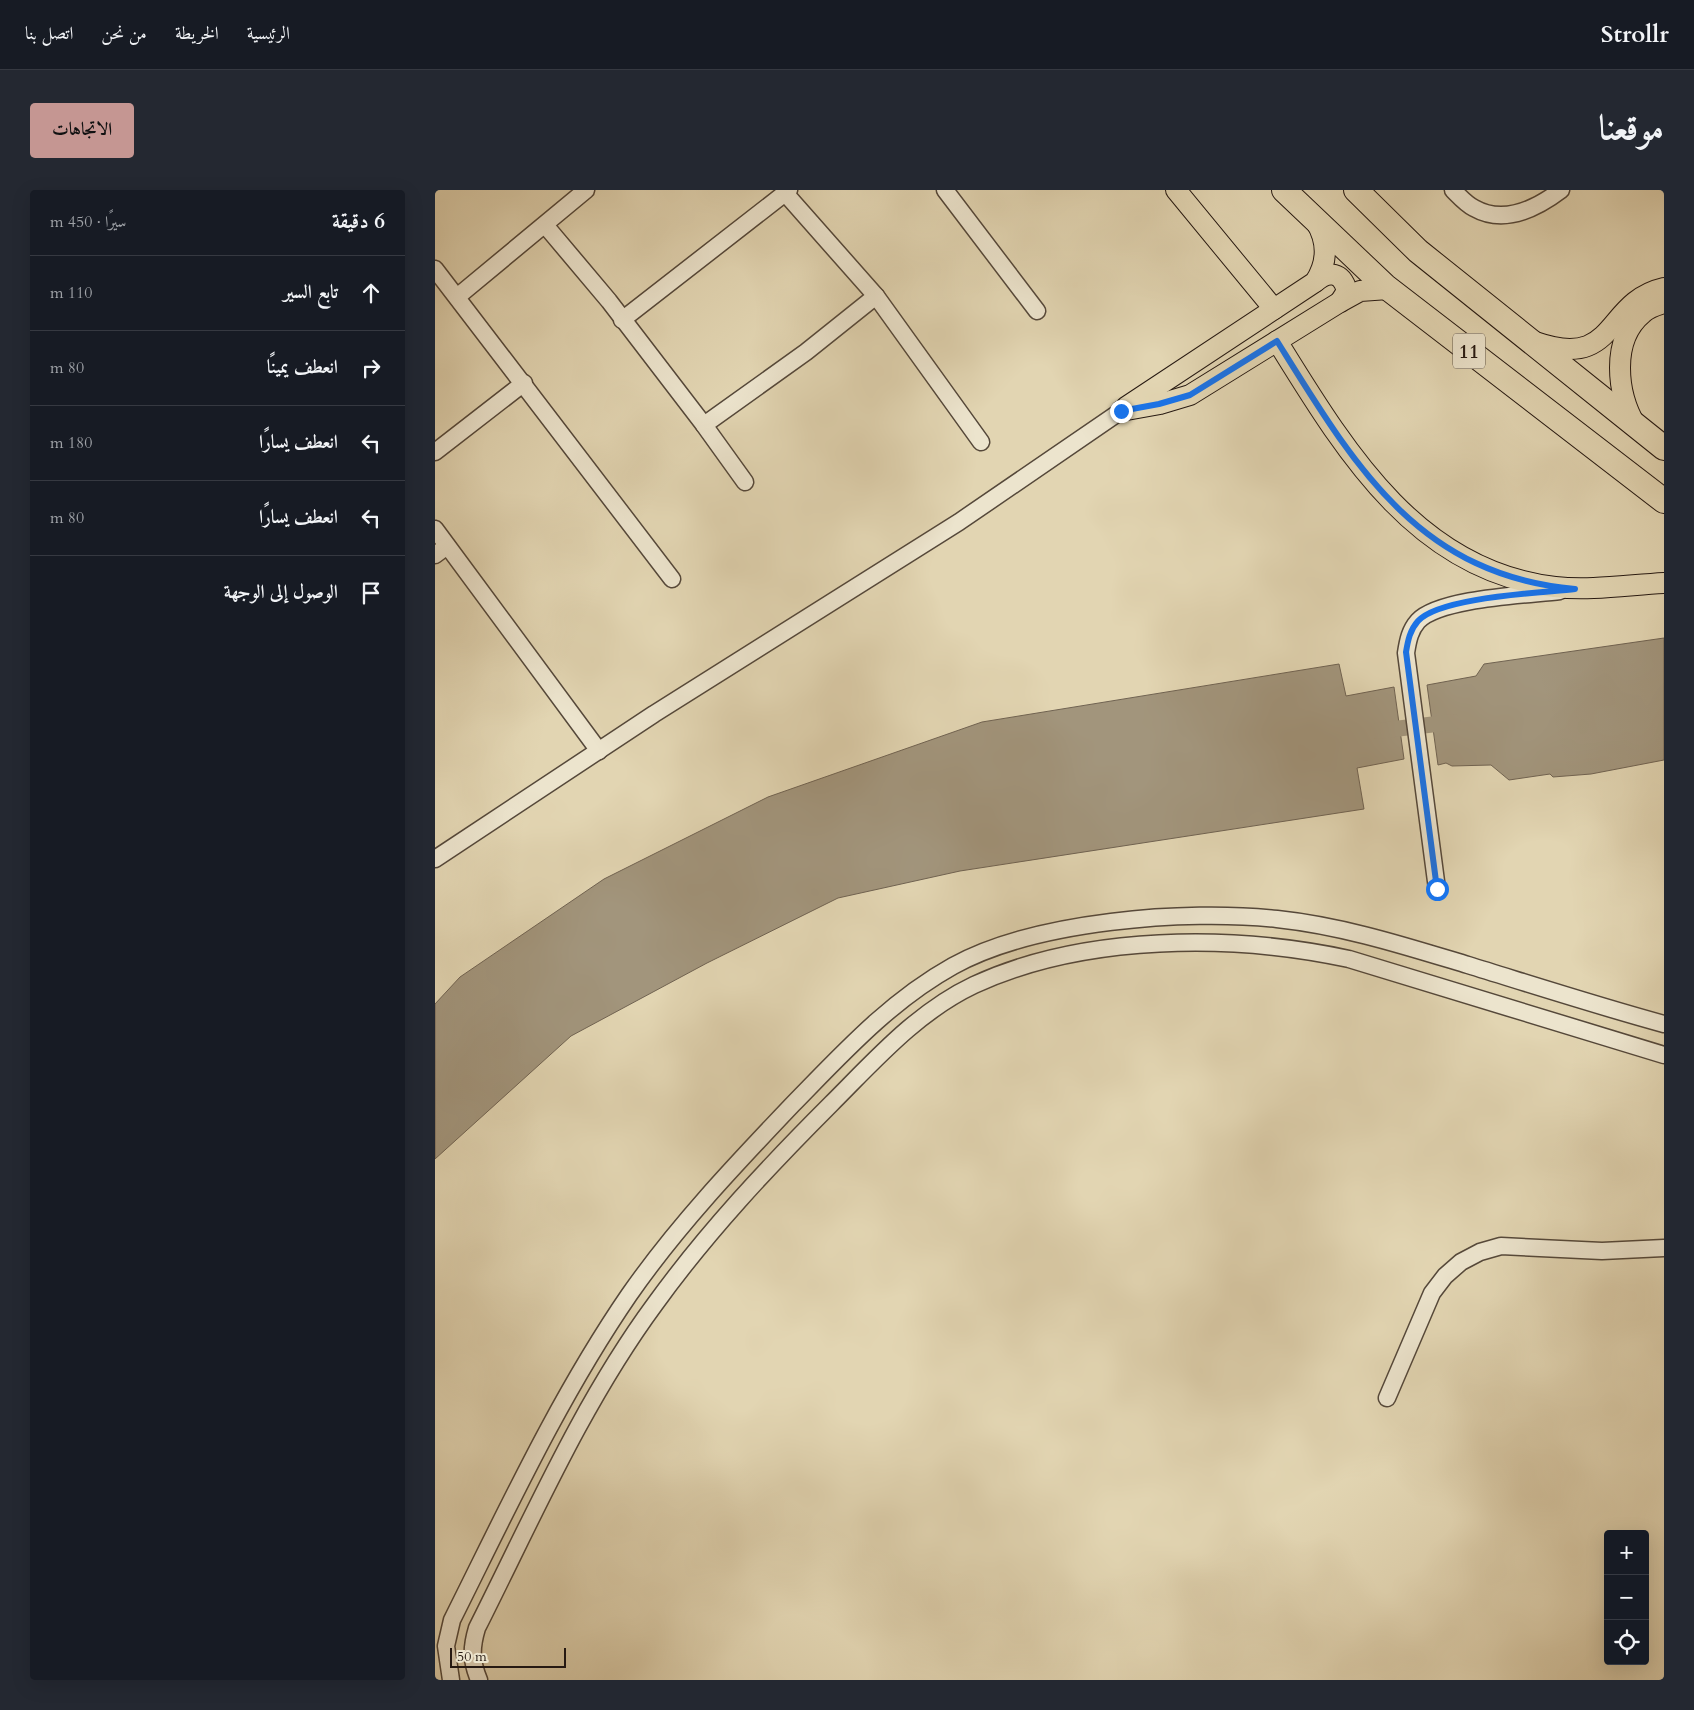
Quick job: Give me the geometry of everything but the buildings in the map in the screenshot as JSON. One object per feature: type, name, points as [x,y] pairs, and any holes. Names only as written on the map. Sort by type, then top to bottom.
[{"type":"highway","name":"11","points":[[1283,190],[1388,289],[1664,501]]},
{"type":"highway","name":"11","points":[[1356,190],[1418,251],[1664,448]]},
{"type":"main road","points":[[1176,190],[1274,309]]},
{"type":"main road","points":[[1315,282],[1322,271],[1325,250],[1323,233],[1317,222]]},
{"type":"main road","points":[[1121,411],[1323,275],[1331,273],[1339,276],[1345,283],[1347,291],[1340,302]]},
{"type":"main road","points":[[1532,341],[1553,348],[1570,350],[1589,346],[1606,336],[1636,300],[1651,291],[1664,288]]},
{"type":"main road","points":[[1121,411],[1159,404],[1190,395],[1360,291],[1388,289]]},
{"type":"main road","points":[[1637,427],[1629,414],[1622,395],[1619,380],[1621,360],[1632,326],[1643,313],[1664,303]]},
{"type":"main road","points":[[1277,341],[1327,419],[1365,473],[1387,498],[1432,539],[1470,562],[1496,573],[1531,583],[1575,589],[1664,583]]},
{"type":"street","points":[[457,297],[585,190]]},
{"type":"street","points":[[945,190],[1037,311]]},
{"type":"street","points":[[1453,190],[1473,208],[1493,216],[1518,214],[1546,202],[1561,190]]},
{"type":"street","points":[[622,320],[787,192],[876,296],[981,442]]},
{"type":"street","points":[[545,225],[704,425],[745,482]]},
{"type":"street","points":[[435,269],[524,383],[671,579]]},
{"type":"street","points":[[704,425],[806,352],[876,296]]},
{"type":"street","points":[[435,452],[524,383]]},
{"type":"street","points":[[435,859],[599,751],[959,522],[1121,411]]},
{"type":"street","points":[[435,529],[441,551],[599,751]]},
{"type":"street","points":[[1437,889],[1406,652],[1409,634],[1419,620],[1434,610],[1458,604],[1575,589]]},
{"type":"street","points":[[435,1661],[452,1620],[553,1419],[630,1295],[679,1230],[740,1160],[851,1043],[904,996],[956,964],[1007,944],[1058,931],[1115,921],[1225,916],[1276,919],[1336,928],[1396,943],[1664,1024]]},
{"type":"street","points":[[479,1680],[473,1666],[472,1646],[477,1628],[576,1433],[615,1366],[654,1305],[705,1240],[763,1174],[887,1048],[926,1012],[972,986],[1019,966],[1074,954],[1178,943],[1229,943],[1310,950],[1393,971],[1664,1055]]},
{"type":"street","points":[[1387,1398],[1432,1293],[1445,1276],[1461,1262],[1480,1252],[1501,1246],[1602,1251],[1664,1248]]},
{"type":"street","points":[[553,1419],[576,1433]]},
{"type":"street","points":[[451,1680],[446,1646],[452,1620]]},
{"type":"shaded area","points":[[1664,638],[1664,760],[1591,774],[1553,777],[1550,774],[1509,780],[1491,765],[1452,766],[1446,763],[1438,765],[1427,685],[1476,676],[1484,664]]},
{"type":"shaded area","points":[[1339,664],[1346,696],[1394,687],[1404,759],[1357,768],[1364,809],[960,871],[838,898],[707,963],[571,1036],[435,1159],[435,1004],[460,977],[604,879],[768,797],[982,722]]},
{"type":"waterway","points":[[1378,731],[1453,722]]},
{"type":"route","points":[[1121,411],[1159,404],[1190,395],[1277,341],[1327,419],[1365,473],[1387,498],[1432,539],[1470,562],[1489,570],[1531,583],[1575,589],[1458,604],[1434,610],[1419,620],[1409,634],[1406,652],[1437,889]]}]
